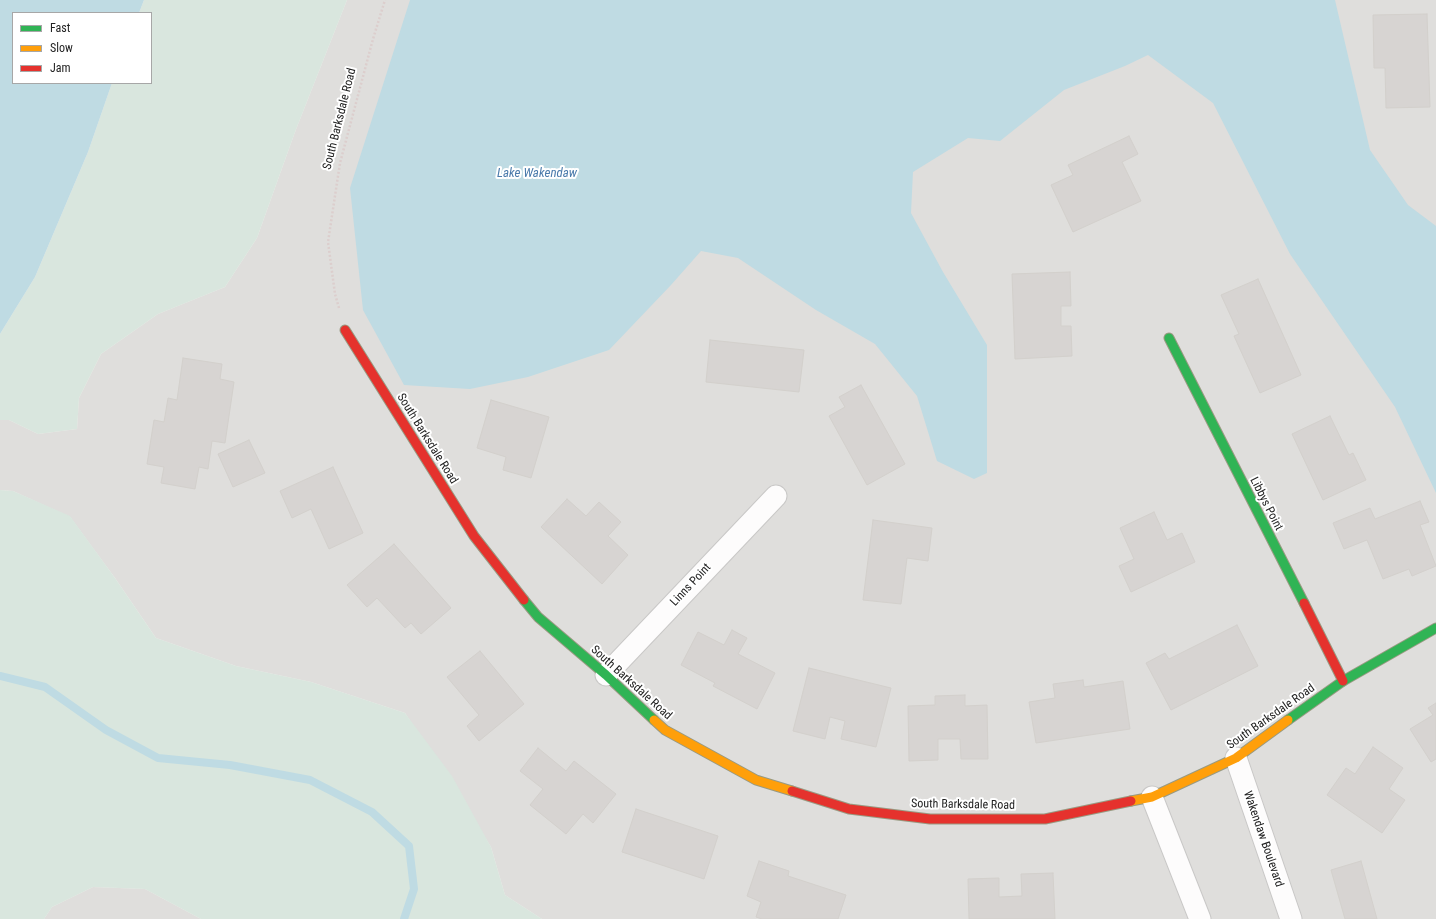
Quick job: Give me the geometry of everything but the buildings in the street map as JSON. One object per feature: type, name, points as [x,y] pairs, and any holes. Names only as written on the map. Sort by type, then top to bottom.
[{"type":"street","name":"South Barksdale Road","points":[[345,330],[474,536],[538,617],[606,675],[665,730],[756,780],[849,809],[930,819],[1045,819],[1152,797],[1236,758],[1343,681],[1436,628]]},
{"type":"street","name":"Libbys Point","points":[[1169,338],[1343,681]]},
{"type":"street","name":"Linns Point","points":[[606,675],[776,496]]},
{"type":"street","name":"Wakendaw Boulevard","points":[[1236,758],[1291,919]]},
{"type":"street","points":[[1152,797],[1200,919]]},
{"type":"path","name":"South Barksdale Road","points":[[345,330],[334,294],[328,242],[340,163],[385,0]]},
{"type":"shaded area","points":[[144,0],[347,0],[295,132],[257,238],[225,287],[158,314],[101,354],[79,398],[77,429],[38,434],[9,420],[0,420],[0,334],[35,277],[88,152],[112,84],[152,84],[152,12],[139,12]]},
{"type":"shaded area","points":[[347,0],[1436,0],[1436,919],[542,919],[505,895],[491,847],[405,713],[311,682],[236,666],[156,638],[115,578],[70,517],[13,491],[0,490],[0,420],[9,420],[38,434],[77,429],[79,398],[101,354],[158,314],[225,287],[257,238],[295,132]]},
{"type":"shaded area","points":[[0,490],[13,491],[70,516],[156,638],[236,666],[311,682],[405,713],[452,776],[491,847],[505,895],[542,919],[201,919],[145,889],[93,887],[52,907],[44,919],[0,919]]},
{"type":"shaded area","points":[[93,887],[145,889],[201,919],[44,919],[52,907]]},
{"type":"water","points":[[0,0],[144,0],[139,12],[12,12],[12,84],[112,84],[88,152],[35,277],[0,334]]},
{"type":"water","name":"Lake Wakendaw","points":[[410,0],[1335,0],[1370,150],[1408,205],[1436,226],[1436,493],[1395,407],[1290,254],[1213,103],[1148,55],[1125,66],[1064,90],[1000,141],[968,138],[913,172],[911,213],[943,272],[987,345],[987,473],[974,479],[937,461],[917,396],[875,344],[816,310],[738,258],[701,251],[609,350],[528,377],[470,389],[404,385],[363,310],[350,188]]},
{"type":"waterway","points":[[0,676],[45,687],[106,730],[158,758],[230,765],[310,780],[372,812],[409,846],[414,889],[404,919]]},
{"type":"traffic: fast","points":[[1169,338],[1304,603]]},
{"type":"traffic: fast","points":[[524,600],[538,617],[606,675],[654,720]]},
{"type":"traffic: fast","points":[[1288,720],[1343,681],[1436,628]]},
{"type":"traffic: slow","points":[[654,720],[665,730],[756,780],[792,791]]},
{"type":"traffic: slow","points":[[1131,801],[1152,797],[1236,758],[1288,720]]},
{"type":"traffic: jam","points":[[345,330],[474,536],[524,600]]},
{"type":"traffic: jam","points":[[1304,603],[1343,681]]},
{"type":"traffic: jam","points":[[792,791],[849,809],[930,819],[1045,819],[1131,801]]}]
